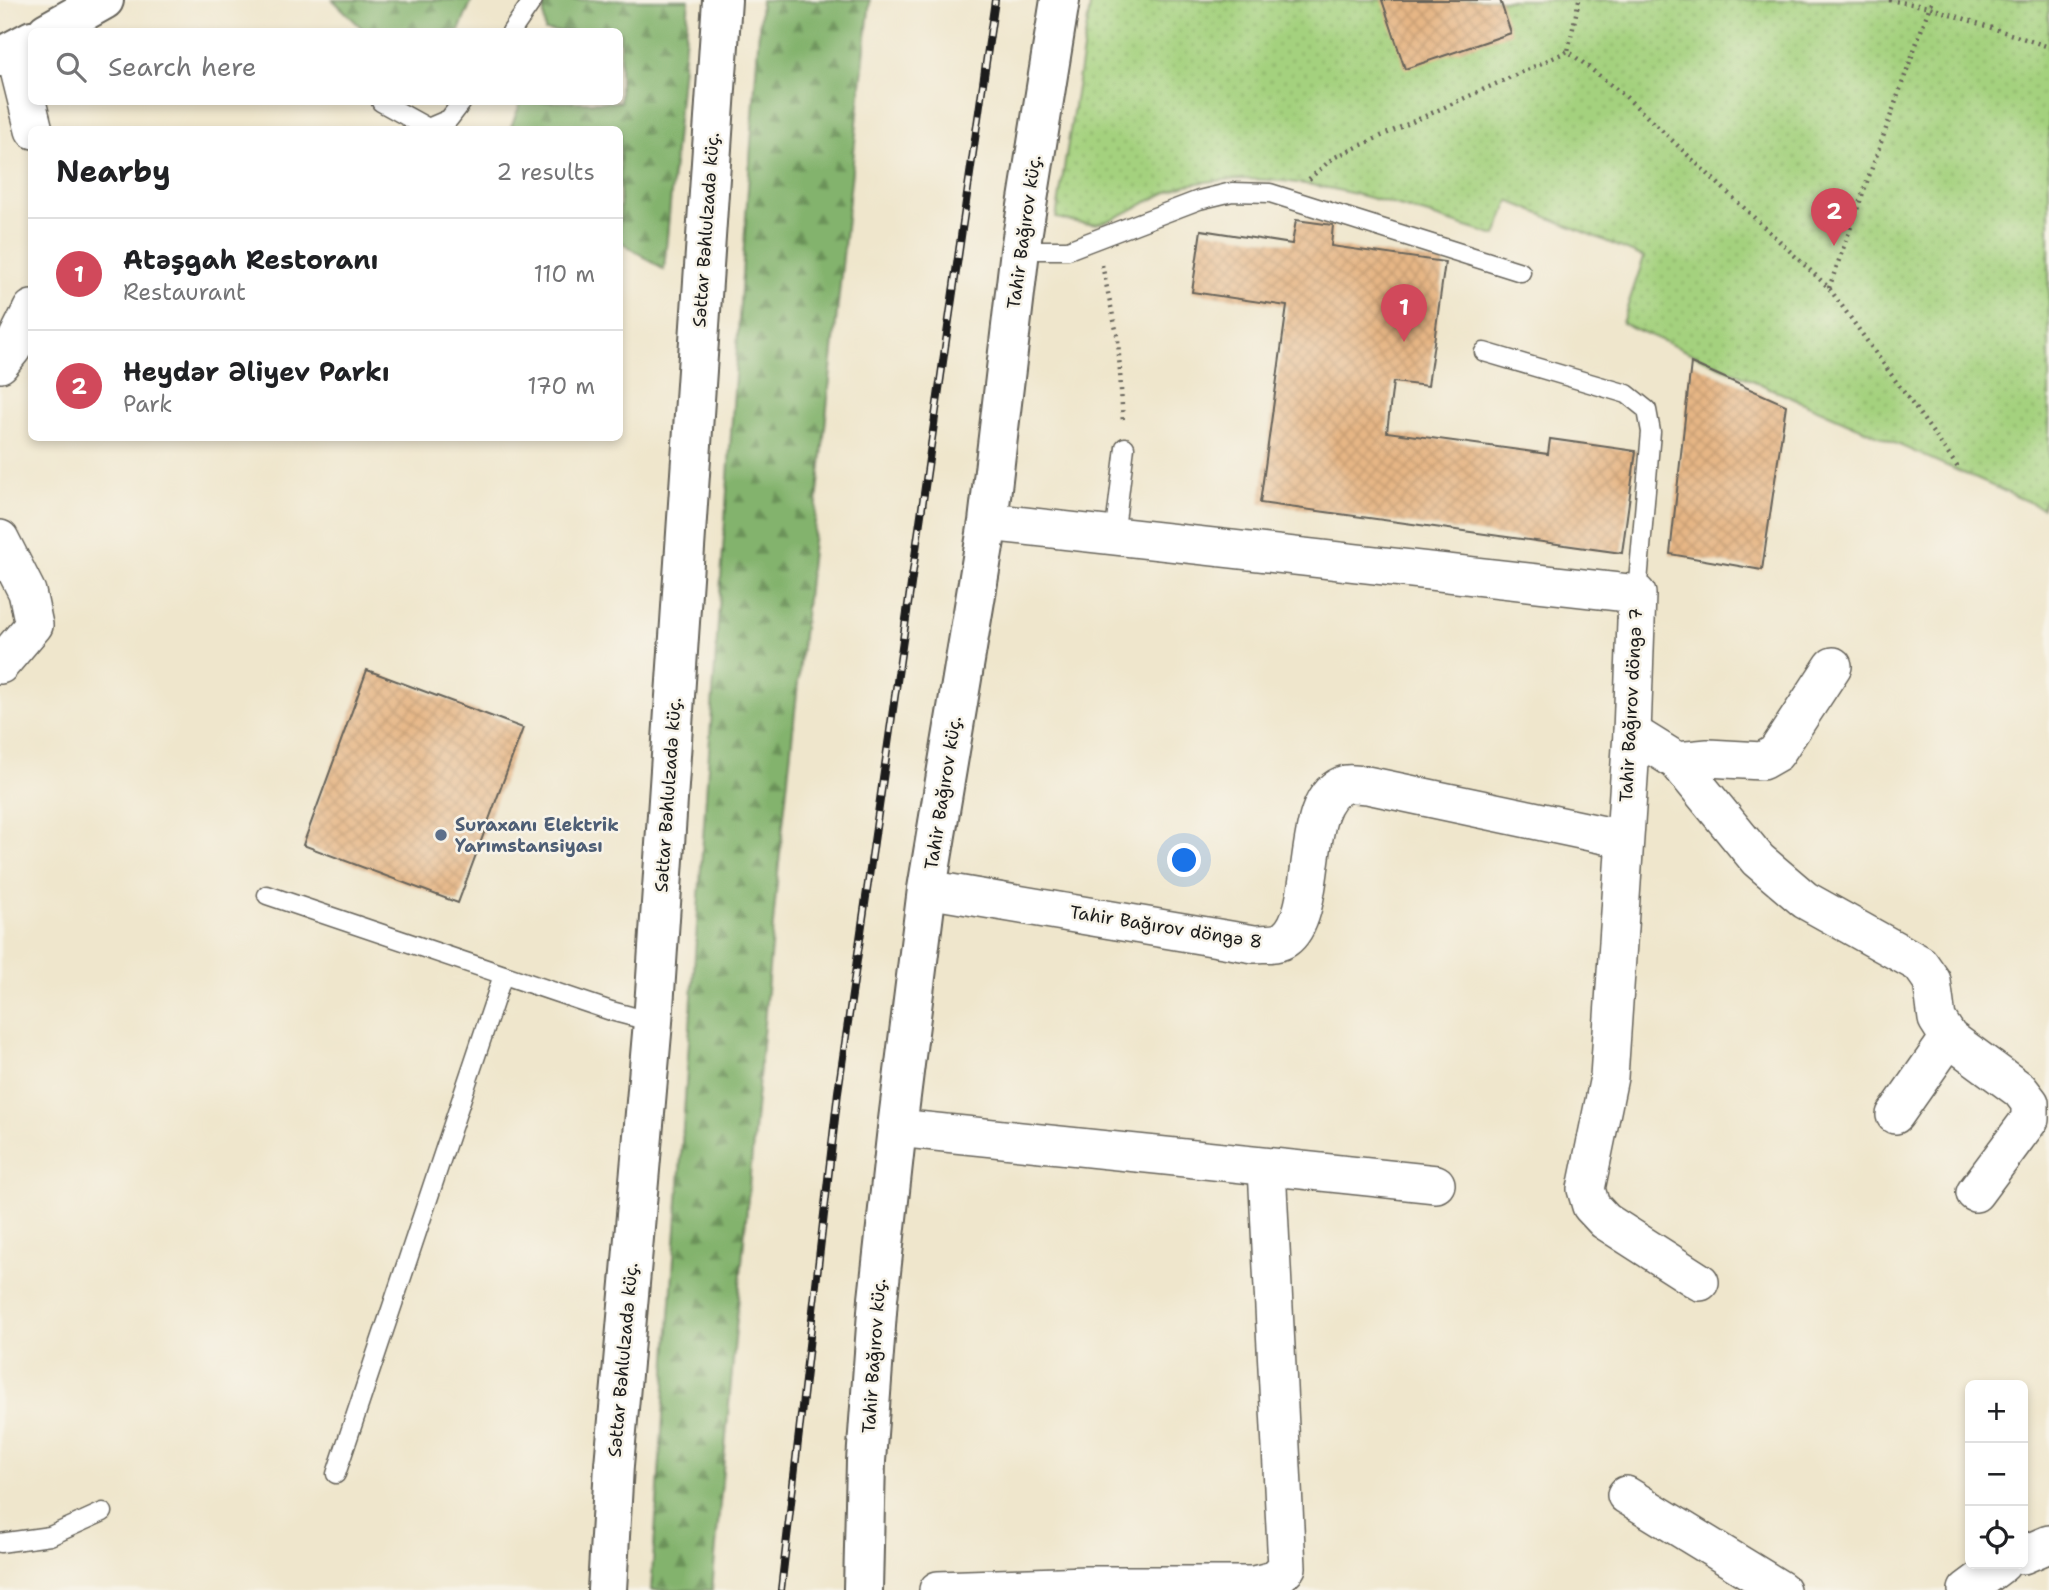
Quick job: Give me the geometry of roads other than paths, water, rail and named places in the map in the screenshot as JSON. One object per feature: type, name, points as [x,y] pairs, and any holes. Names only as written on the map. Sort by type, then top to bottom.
[{"type":"street","points":[[54,28],[104,0]]},
{"type":"street","name":"Səttar Bəhlulzadə küç.","points":[[607,1590],[614,1465],[653,1022],[722,0]]},
{"type":"street","name":"Tahir Bağırov küç.","points":[[863,1590],[866,1461],[877,1312],[897,1128],[927,889],[988,522],[1020,250],[1060,0]]},
{"type":"street","points":[[15,49],[28,104]]},
{"type":"street","points":[[28,105],[33,126]]},
{"type":"street","points":[[0,364],[12,349],[28,317]]},
{"type":"street","name":"Tahir Bağırov döngə 7","points":[[988,522],[1637,594],[1632,733],[1609,1077],[1586,1189],[1591,1206],[1605,1221],[1700,1282]]},
{"type":"street","points":[[0,538],[27,592],[34,625],[0,665]]},
{"type":"street","points":[[1677,761],[1708,758],[1762,761],[1776,753],[1833,666]]},
{"type":"street","points":[[1632,733],[1677,761],[1758,860],[1796,892],[1920,964],[1932,981],[1937,1019],[1949,1038],[2020,1090],[2030,1103],[2030,1119],[1975,1193]]},
{"type":"street","name":"Tahir Bağırov döngə 8","points":[[927,889],[1254,944],[1276,943],[1286,939],[1298,923],[1320,816],[1330,794],[1346,784],[1367,785],[1623,839]]},
{"type":"street","points":[[1895,1115],[1949,1038]]},
{"type":"street","points":[[897,1128],[1436,1184]]},
{"type":"street","points":[[937,1590],[1087,1585],[1255,1586],[1274,1580],[1286,1567],[1267,1168]]},
{"type":"street","points":[[1626,1494],[1780,1590]]},
{"type":"street","points":[[2028,1553],[2049,1544]]},
{"type":"street","points":[[1967,1590],[1995,1569]]},
{"type":"lane","points":[[513,28],[533,0]]},
{"type":"lane","points":[[387,105],[424,126]]},
{"type":"lane","points":[[433,126],[449,119],[460,105]]},
{"type":"lane","points":[[1020,250],[1068,250],[1096,241],[1151,216],[1199,200],[1232,192],[1270,193],[1521,272]]},
{"type":"lane","points":[[1484,352],[1627,394],[1647,410],[1651,432],[1637,594]]},
{"type":"lane","points":[[1114,538],[1125,447]]},
{"type":"lane","points":[[267,895],[503,975],[653,1022]]},
{"type":"lane","points":[[336,1474],[503,975]]},
{"type":"lane","points":[[0,1543],[50,1536],[103,1512]]},
{"type":"railway","points":[[781,1590],[838,1092],[995,0]]},
{"type":"place","name":"Heydər Əliyev Parkı","points":[[1834,246]]},
{"type":"place","name":"Atəşgah Restoranı","points":[[1404,342]]},
{"type":"place","name":"Suraxanı Elektrik Yarımstansiyası","points":[[441,835]]}]
